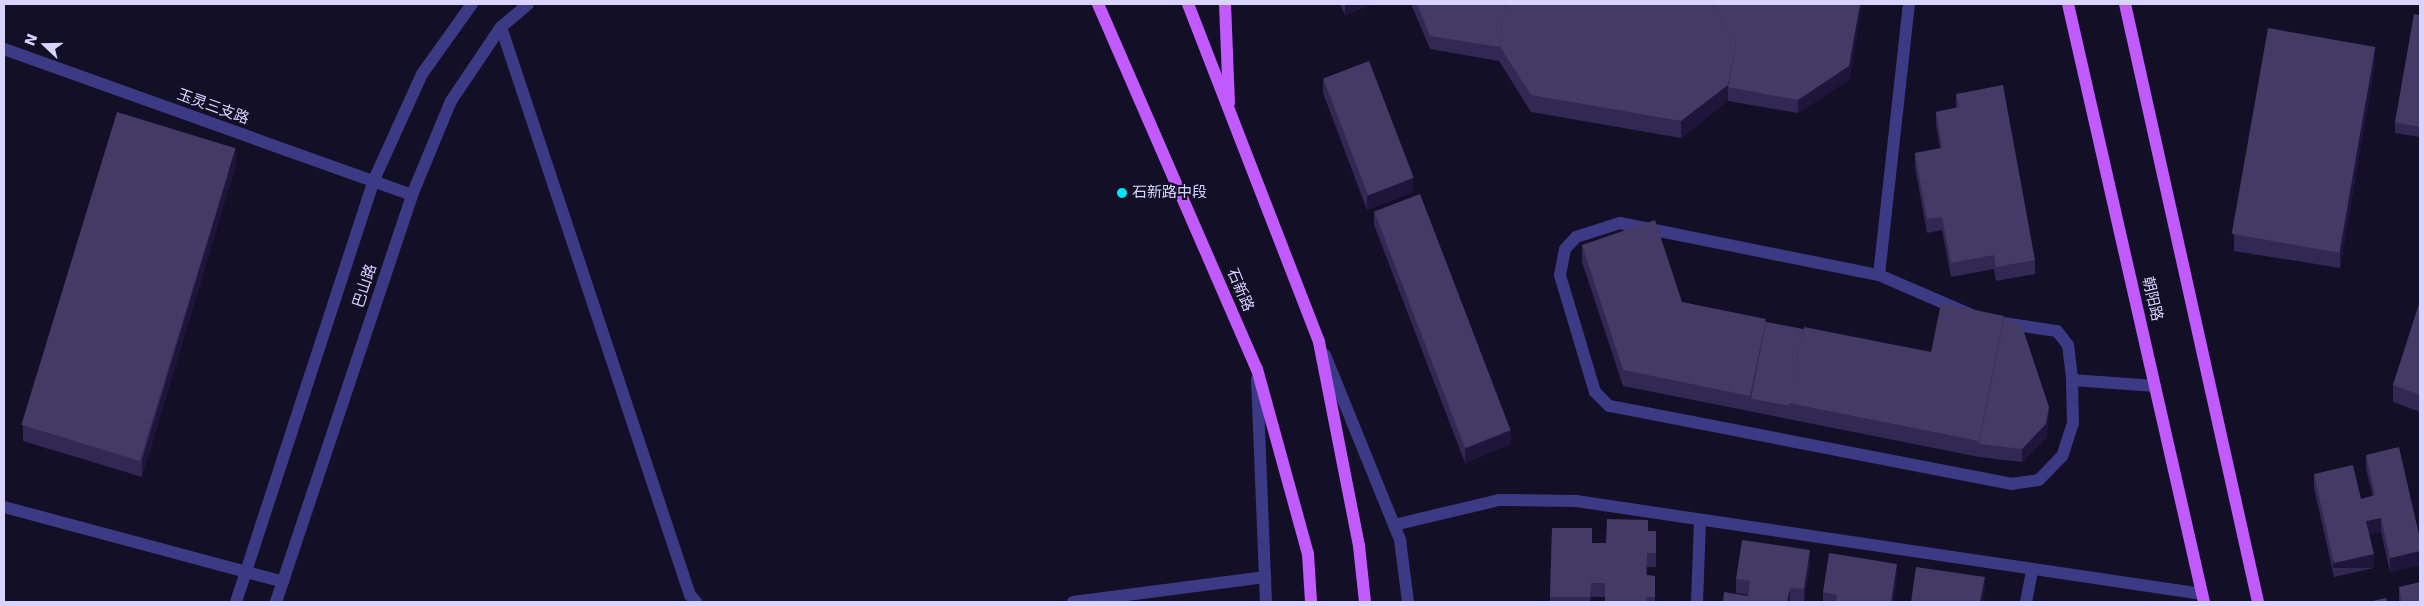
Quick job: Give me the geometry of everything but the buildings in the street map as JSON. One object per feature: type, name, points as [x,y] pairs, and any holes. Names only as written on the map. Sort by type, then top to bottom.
[{"type":"main road","name":"石新路","points":[[1098,4],[1257,369],[1308,554],[1311,602]]},
{"type":"main road","points":[[1188,4],[1319,342],[1360,546],[1365,602]]},
{"type":"main road","points":[[1225,4],[1229,113]]},
{"type":"main road","name":"朝阳路","points":[[2068,4],[2203,598]]},
{"type":"main road","points":[[2125,4],[2258,602]]},
{"type":"street","name":"巴山路","points":[[236,602],[373,182],[422,74],[472,4]]},
{"type":"street","name":"巴山路","points":[[276,602],[412,195],[452,101],[500,26],[528,4]]},
{"type":"street","points":[[1879,275],[1909,4]]},
{"type":"street","points":[[500,26],[690,595],[696,602]]},
{"type":"street","name":"玉灵三支路","points":[[4,49],[412,195]]},
{"type":"street","points":[[1620,223],[1879,275],[1983,320],[2057,331],[2068,345],[2072,380],[2069,441],[2052,470],[2025,484],[1609,406],[1594,392],[1560,275],[1566,249],[1576,237],[1620,223]]},
{"type":"street","points":[[1319,342],[1394,526],[1408,602]]},
{"type":"street","points":[[1257,369],[1266,602]]},
{"type":"street","points":[[2072,380],[2155,386]]},
{"type":"street","points":[[1394,526],[1462,507],[1528,499],[1576,500],[2203,598]]},
{"type":"street","points":[[4,507],[283,582]]},
{"type":"street","points":[[1697,602],[1700,520]]},
{"type":"street","points":[[2026,602],[2032,571]]},
{"type":"street","points":[[1073,602],[1265,577]]},
{"type":"place","name":"石新路中段","points":[[1122,193]]}]
